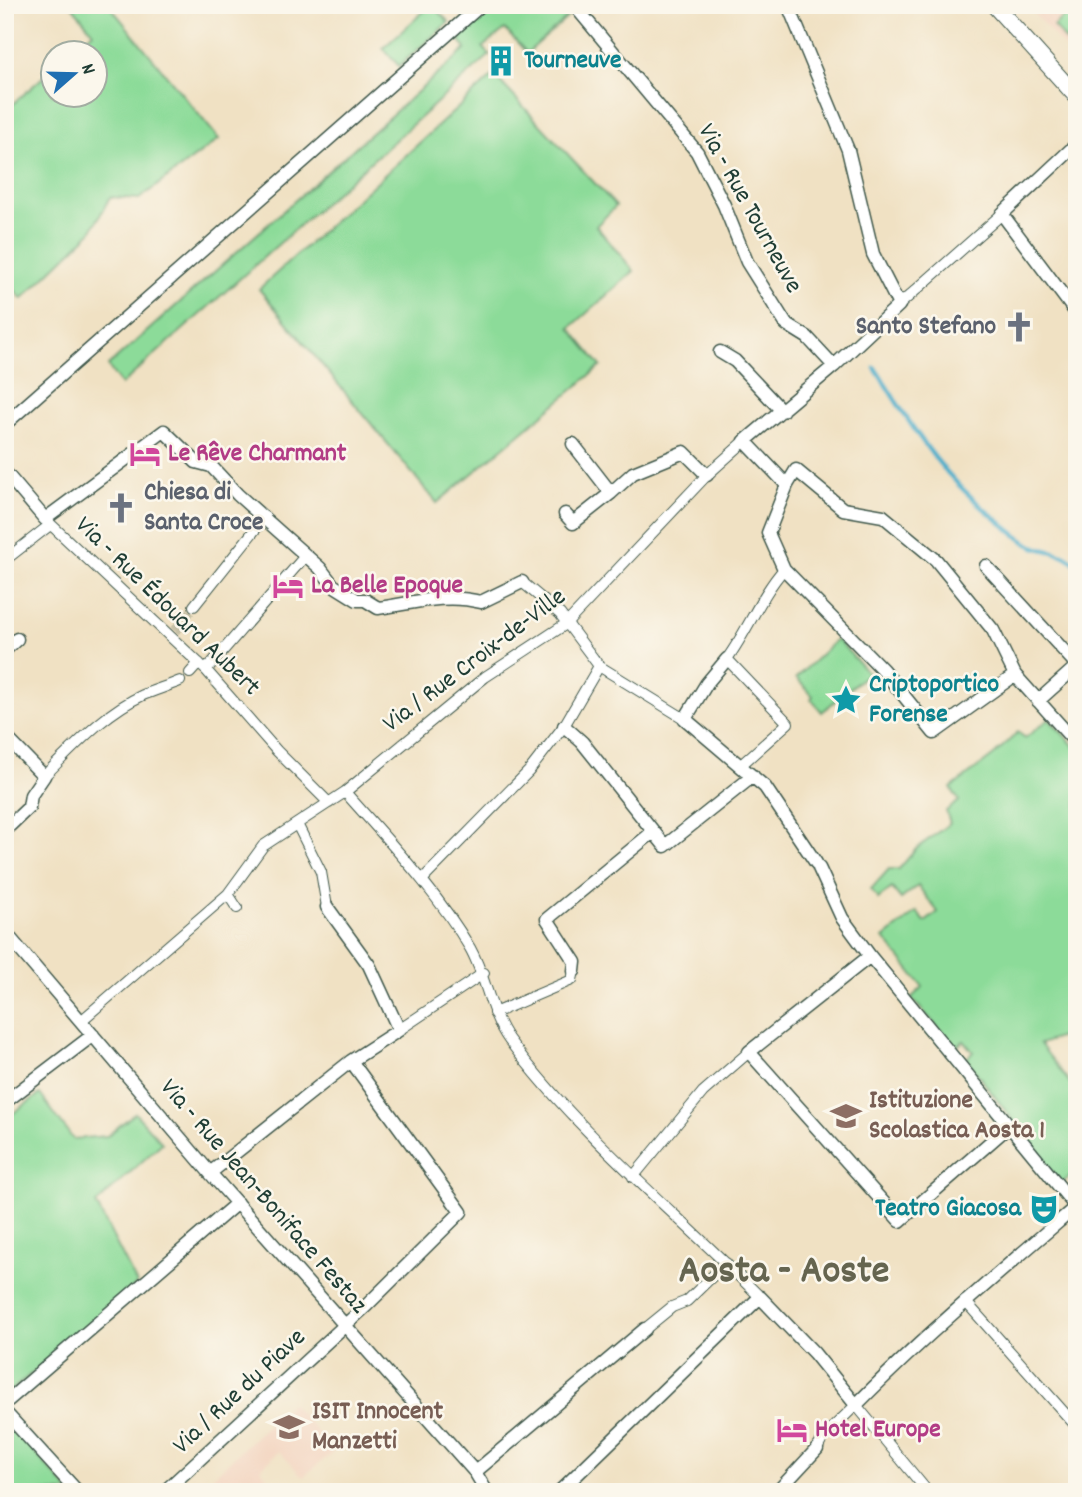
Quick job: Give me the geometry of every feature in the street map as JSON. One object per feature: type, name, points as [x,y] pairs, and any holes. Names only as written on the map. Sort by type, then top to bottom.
[{"type":"street","points":[[5,9],[10,5]]},
{"type":"street","points":[[5,424],[481,5]]},
{"type":"street","name":"Via - Rue Tourneuve","points":[[574,5],[697,152],[724,205],[747,262],[786,324],[807,337],[834,366]]},
{"type":"street","points":[[788,5],[848,150],[873,254],[899,305]]},
{"type":"street","points":[[994,5],[1077,97]]},
{"type":"street","points":[[787,485],[745,440],[834,366],[1077,144]]},
{"type":"street","points":[[1002,214],[1077,314]]},
{"type":"street","points":[[720,352],[735,361],[782,411]]},
{"type":"street","points":[[5,560],[48,522],[164,431],[196,462],[211,466],[333,584],[357,600],[365,600],[379,608],[426,599],[463,597],[481,602],[522,582],[559,614],[599,666],[685,719],[753,776],[776,803],[817,865],[842,918],[870,956],[1076,1207],[908,1352],[824,1436],[817,1449],[777,1492]]},
{"type":"street","name":"Via / Rue Croix-de-Ville","points":[[80,1021],[228,894],[263,846],[345,792],[485,677],[566,624],[707,475],[745,440]]},
{"type":"street","points":[[573,444],[611,493]]},
{"type":"street","points":[[565,514],[573,523],[634,473],[684,452],[707,475]]},
{"type":"street","points":[[1014,674],[934,733],[883,670],[784,569],[768,533],[787,485],[796,470],[843,509],[883,516],[936,560],[993,630],[1014,674],[1077,744]]},
{"type":"street","name":"Via - Rue Édouard Aubert","points":[[5,472],[48,522],[174,634],[277,751],[329,803]]},
{"type":"street","points":[[194,606],[265,517]]},
{"type":"street","points":[[190,673],[203,666],[306,555]]},
{"type":"street","points":[[986,566],[1077,666],[1038,701]]},
{"type":"street","points":[[685,719],[707,683],[746,633],[773,581],[784,569]]},
{"type":"street","points":[[5,650],[17,639]]},
{"type":"street","points":[[727,659],[788,723],[741,765]]},
{"type":"street","points":[[422,880],[518,784],[564,726],[599,666]]},
{"type":"street","points":[[5,830],[29,807],[31,795],[44,776],[84,736],[116,711],[143,695],[180,681]]},
{"type":"street","points":[[564,726],[582,742],[664,846],[753,776]]},
{"type":"street","points":[[5,736],[44,776]]},
{"type":"street","points":[[345,792],[422,880],[464,937],[484,973],[494,1013],[510,1040],[539,1076],[633,1178],[726,1263],[814,1353],[928,1492]]},
{"type":"street","points":[[297,824],[321,872],[327,908],[369,965],[400,1030]]},
{"type":"street","points":[[494,1013],[572,980],[575,962],[547,919],[653,832]]},
{"type":"street","points":[[228,894],[237,908]]},
{"type":"street","name":"Via - Rue Jean-Boniface Festaz","points":[[5,932],[210,1173],[475,1472],[487,1492]]},
{"type":"street","points":[[633,1178],[695,1100],[748,1052],[870,956]]},
{"type":"street","points":[[210,1173],[297,1108],[351,1061],[484,973]]},
{"type":"street","points":[[5,1102],[93,1035]]},
{"type":"street","points":[[748,1052],[900,1221],[1009,1126]]},
{"type":"street","name":"Via / Rue du Piave","points":[[164,1492],[345,1325],[461,1212],[351,1061]]},
{"type":"street","points":[[5,1403],[237,1203]]},
{"type":"street","points":[[475,1472],[672,1307],[687,1301],[726,1263]]},
{"type":"street","points":[[559,1492],[760,1297]]},
{"type":"street","points":[[965,1301],[1077,1427]]},
{"type":"street","points":[[5,1412],[78,1492]]},
{"type":"shaded area","points":[[1026,5],[1077,5],[1077,61]]},
{"type":"shaded area","name":"ISIT Innocent Manzetti","points":[[291,1403],[334,1451],[303,1477],[279,1451],[260,1469],[280,1492],[197,1492]]},
{"type":"green space","points":[[71,5],[109,5],[219,139],[139,199],[110,197],[91,232],[22,299],[5,280],[5,111],[38,82],[38,108],[108,108],[108,38],[86,38],[93,32]]},
{"type":"green space","points":[[431,5],[449,22],[399,66],[383,48]]},
{"type":"green space","points":[[495,5],[557,5],[568,17],[527,53],[505,29],[483,47],[490,55],[121,385],[108,366],[466,49],[459,39]]},
{"type":"green space","points":[[1077,5],[1077,38],[1069,44],[1053,26]]},
{"type":"green space","points":[[494,75],[616,206],[596,226],[634,271],[570,328],[601,366],[437,503],[259,289]]},
{"type":"green space","points":[[837,639],[868,673],[822,712],[811,699],[813,696],[796,678]]},
{"type":"green space","points":[[1049,719],[1077,749],[1077,1004],[1072,1008],[1077,1032],[1040,1044],[1077,1092],[1077,1148],[1073,1158],[1077,1170],[1061,1184],[966,1059],[973,1052],[964,1041],[956,1047],[911,998],[923,987],[884,938],[917,912],[925,922],[938,912],[918,886],[901,899],[892,888],[878,899],[871,889],[889,869],[899,869],[916,849],[950,823],[946,811],[959,801],[951,788],[994,755],[1018,732],[1025,738]]},
{"type":"green space","points":[[40,1094],[73,1139],[107,1136],[135,1113],[162,1143],[96,1204],[137,1284],[5,1396],[5,1119]]},
{"type":"green space","points":[[5,1419],[70,1492],[5,1492]]},
{"type":"waterway","points":[[875,368],[923,442],[963,490],[1028,544],[1065,556],[1077,566]]},
{"type":"tunnel","points":[[175,631],[194,606]]},
{"type":"place","name":"Tourneuve","points":[[501,61]]},
{"type":"place","name":"Santo Stefano","points":[[1019,327]]},
{"type":"place","name":"Le Rêve Charmant","points":[[145,454]]},
{"type":"place","name":"Chiesa di Santa Croce","points":[[121,508]]},
{"type":"place","name":"La Belle Epoque","points":[[288,586]]},
{"type":"place","name":"Criptoportico Forense","points":[[846,700]]},
{"type":"place","name":"Istituzione Scolastica Aosta 1","points":[[846,1116]]},
{"type":"place","name":"Teatro Giacosa","points":[[1044,1209]]},
{"type":"place","name":"ISIT Innocent Manzetti","points":[[289,1427]]},
{"type":"place","name":"Hotel Europe","points":[[792,1430]]},
{"type":"district","name":"Aosta - Aoste","points":[[784,1273]]}]
